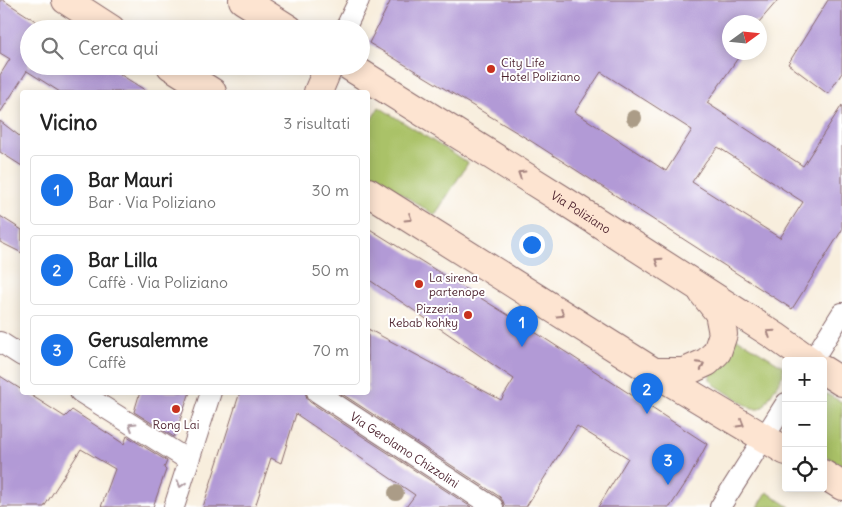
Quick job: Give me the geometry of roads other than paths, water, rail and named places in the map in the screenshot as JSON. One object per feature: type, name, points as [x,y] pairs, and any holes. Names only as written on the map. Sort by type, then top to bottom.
[{"type":"street","points":[[66,0],[97,20]]},
{"type":"street","points":[[243,0],[275,20]]},
{"type":"street","points":[[349,20],[359,0]]},
{"type":"street","points":[[185,75],[209,90]]},
{"type":"street","points":[[319,90],[325,75]]},
{"type":"street","name":"Via Poliziano","points":[[363,75],[574,207],[805,357]]},
{"type":"street","points":[[370,193],[654,372],[775,444]]},
{"type":"street","points":[[654,372],[685,372],[707,362],[717,352],[723,334],[719,313],[699,288]]},
{"type":"street","points":[[814,357],[842,313]]},
{"type":"street","points":[[0,342],[20,355]]},
{"type":"street","points":[[827,373],[842,382]]},
{"type":"street","points":[[85,395],[188,460]]},
{"type":"street","points":[[174,507],[210,395]]},
{"type":"street","name":"Via Gerolamo Chizzolini","points":[[322,395],[493,507]]},
{"type":"street","points":[[720,507],[775,444],[782,418]]},
{"type":"street","points":[[827,477],[842,486]]},
{"type":"place","name":"City Life Hotel Poliziano","points":[[491,69]]},
{"type":"place","name":"La sirena partenope","points":[[419,284]]},
{"type":"place","name":"Pizzeria Kebab kohky","points":[[468,315]]},
{"type":"place","name":"Bar Mauri","points":[[522,347]]},
{"type":"place","name":"Rong Lai","points":[[176,409]]},
{"type":"place","name":"Bar Lilla","points":[[647,414]]},
{"type":"place","name":"Gerusalemme","points":[[668,485]]}]
